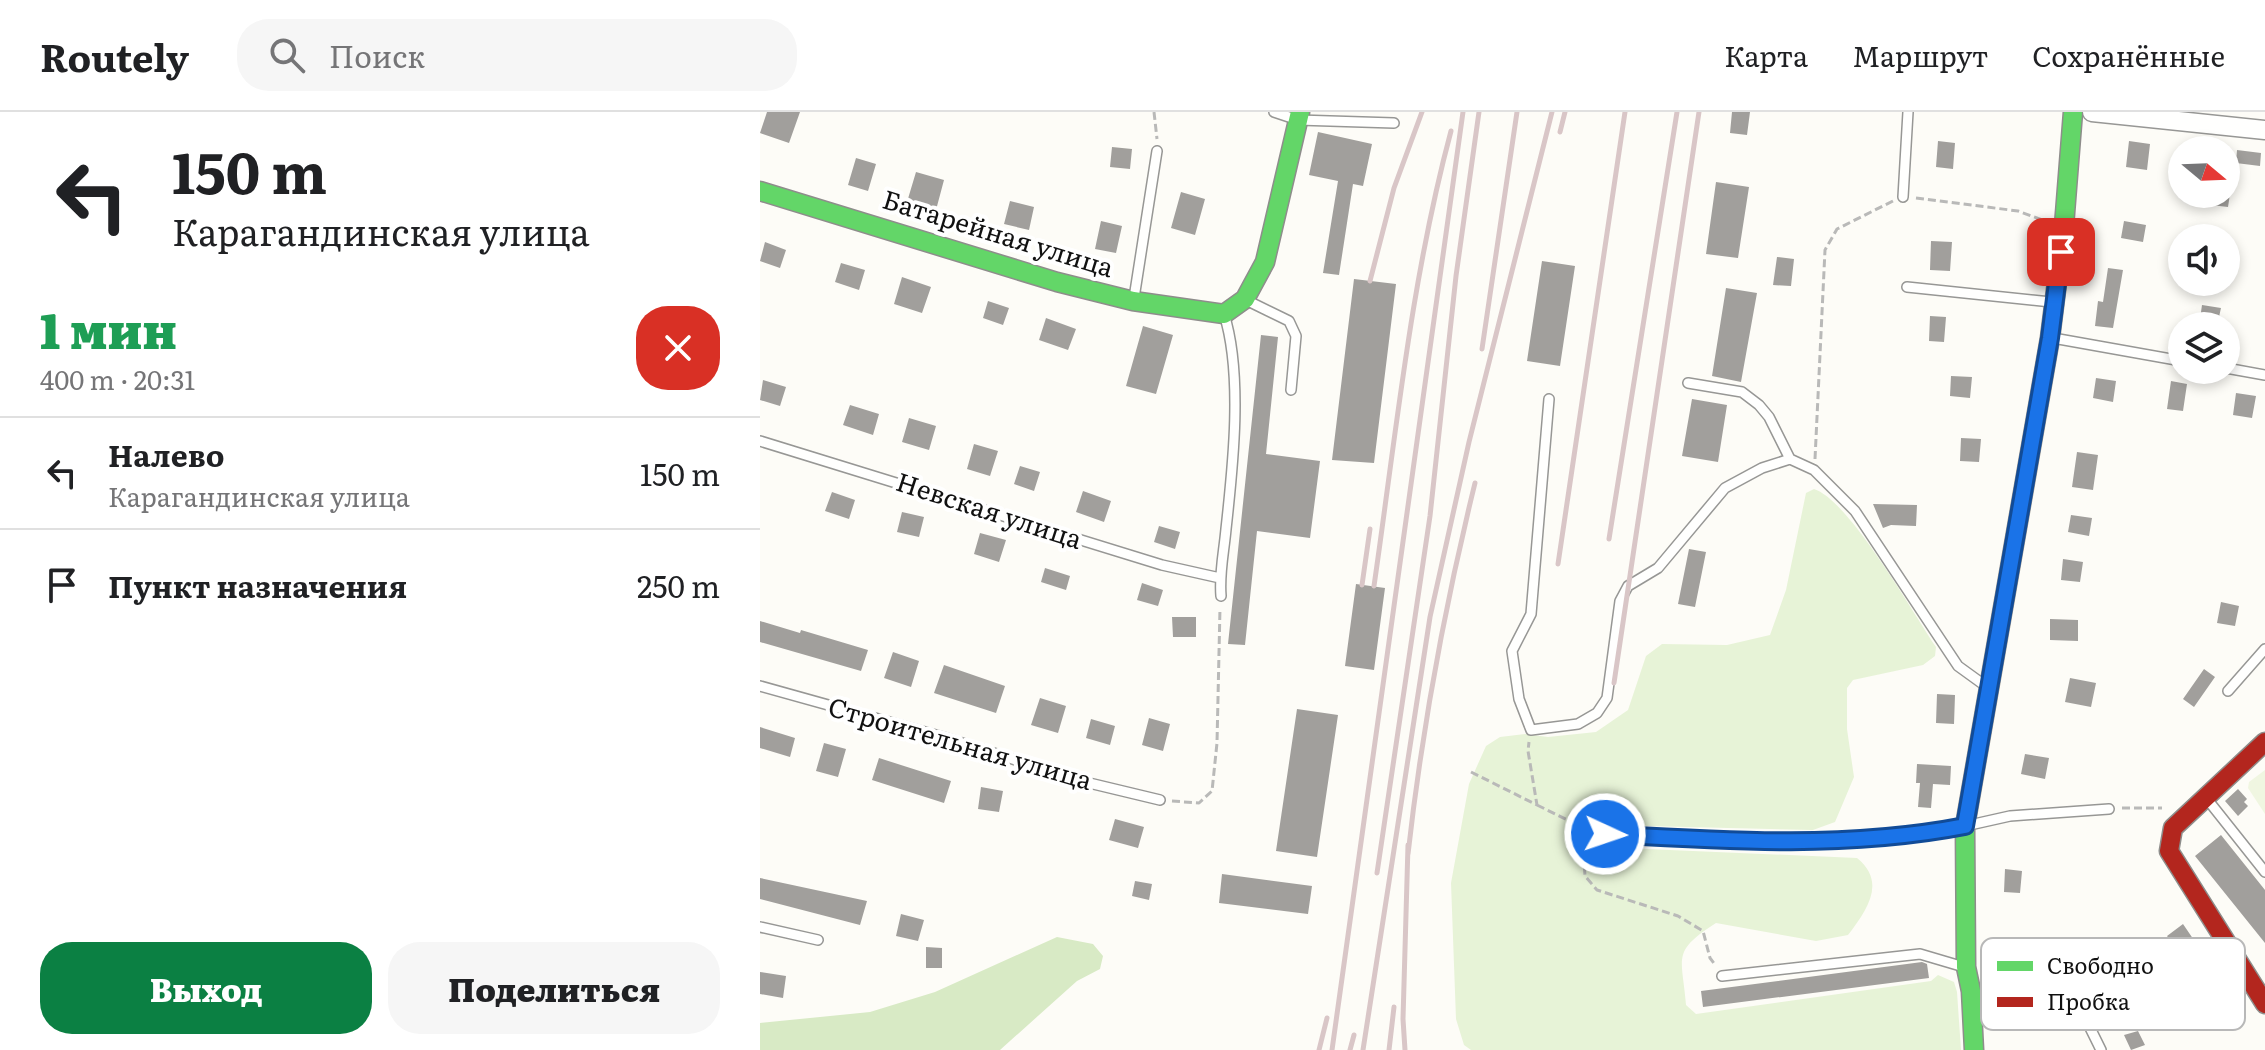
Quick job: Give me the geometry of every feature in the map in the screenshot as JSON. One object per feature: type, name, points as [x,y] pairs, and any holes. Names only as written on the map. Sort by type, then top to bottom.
[{"type":"street","points":[[1974,1050],[1971,991],[1966,967],[1965,826],[2050,338],[2064,226],[2073,112]]},
{"type":"street","points":[[2092,112],[2265,130]]},
{"type":"street","points":[[1224,314],[1245,299],[1265,262],[1299,116]]},
{"type":"street","name":"Батарейная улица","points":[[760,191],[1057,282],[1133,301],[1224,314]]},
{"type":"street","points":[[2228,938],[2169,851],[2173,828],[2265,742]]},
{"type":"street","points":[[2245,963],[2265,1004]]},
{"type":"lane","points":[[1274,112],[1394,123]]},
{"type":"lane","points":[[1903,197],[1908,112]]},
{"type":"lane","points":[[1133,301],[1157,151]]},
{"type":"lane","points":[[1907,287],[2055,303]]},
{"type":"lane","points":[[1245,299],[1289,321],[1296,336],[1291,390]]},
{"type":"lane","points":[[1221,596],[1220,578],[1233,443],[1234,365],[1224,314]]},
{"type":"lane","points":[[2050,338],[2168,359]]},
{"type":"lane","points":[[2240,371],[2265,375]]},
{"type":"lane","points":[[1688,383],[1742,392],[1759,405],[1769,417],[1790,459],[1814,470],[1855,511],[1958,666],[1989,689]]},
{"type":"lane","points":[[1549,399],[1531,614],[1512,651],[1519,699],[1531,730],[1578,724],[1597,713],[1607,698],[1620,601],[1628,586],[1658,568],[1725,488],[1762,468],[1790,459]]},
{"type":"lane","name":"Невская улица","points":[[760,441],[1162,565],[1220,578]]},
{"type":"lane","points":[[2228,691],[2265,649]]},
{"type":"lane","name":"Строительная улица","points":[[760,686],[943,737],[1085,782],[1160,800]]},
{"type":"lane","points":[[2206,797],[2265,872]]},
{"type":"lane","points":[[1605,834],[1740,841],[1843,841],[1965,826],[2010,816],[2109,809]]},
{"type":"lane","points":[[760,927],[818,940]]},
{"type":"lane","points":[[1722,976],[1920,954],[1966,967]]},
{"type":"lane","points":[[2091,1030],[2101,1050]]},
{"type":"path","points":[[1154,112],[1157,151]]},
{"type":"path","points":[[1814,470],[1825,250],[1837,229],[1868,211],[1903,197],[2018,211],[2064,226]]},
{"type":"path","points":[[1160,800],[1199,803],[1212,791],[1217,743],[1221,596]]},
{"type":"path","points":[[1531,730],[1528,751],[1537,805]]},
{"type":"path","points":[[1471,772],[1588,831],[1605,834]]},
{"type":"path","points":[[2109,809],[2162,808]]},
{"type":"path","points":[[1588,831],[1585,876],[1597,890],[1678,916],[1703,931],[1710,958],[1722,976]]},
{"type":"path","points":[[1971,991],[1981,989]]},
{"type":"green space","points":[[1814,489],[1845,514],[1862,535],[1936,647],[1935,656],[1923,665],[1853,680],[1847,688],[1847,729],[1854,777],[1835,822],[1813,830],[1605,825],[1571,817],[1567,828],[1580,842],[1600,847],[1857,858],[1871,877],[1871,896],[1862,916],[1848,935],[1816,941],[1716,923],[1692,941],[1683,956],[1686,1005],[1696,1014],[1931,981],[1938,975],[1954,982],[1961,1050],[1471,1050],[1464,1045],[1456,1019],[1451,883],[1469,784],[1486,746],[1500,737],[1525,734],[1548,737],[1596,732],[1628,710],[1646,656],[1662,644],[1727,645],[1770,635],[1786,590],[1806,493]]},
{"type":"green space","points":[[2265,770],[2265,814],[2248,788],[2249,782]]},
{"type":"green space","points":[[1057,937],[1093,944],[1103,956],[1100,969],[1077,981],[1000,1050],[760,1050],[760,1023],[870,1012],[935,992]]},
{"type":"building","points":[[767,112],[800,112],[789,143],[760,133]]},
{"type":"building","points":[[1732,112],[1750,112],[1747,135],[1730,133]]},
{"type":"building","points":[[1318,132],[1372,144],[1363,186],[1353,184],[1339,275],[1323,273],[1338,181],[1309,175]]},
{"type":"building","points":[[1938,141],[1955,143],[1953,169],[1936,167]]},
{"type":"building","points":[[2129,141],[2150,144],[2147,170],[2126,167]]},
{"type":"building","points":[[1112,147],[1132,149],[1130,169],[1110,167]]},
{"type":"building","points":[[2240,150],[2261,153],[2260,166],[2240,164]]},
{"type":"building","points":[[856,158],[876,164],[868,191],[848,185]]},
{"type":"building","points":[[916,172],[944,180],[936,210],[907,202]]},
{"type":"building","points":[[1716,182],[1749,187],[1738,258],[1706,254]]},
{"type":"building","points":[[1181,192],[1205,199],[1195,235],[1171,228]]},
{"type":"building","points":[[1010,201],[1034,207],[1029,230],[1004,224]]},
{"type":"building","points":[[1101,221],[1122,226],[1116,253],[1095,249]]},
{"type":"building","points":[[2124,221],[2146,225],[2143,242],[2121,238]]},
{"type":"building","points":[[1931,241],[1952,242],[1950,271],[1930,270]]},
{"type":"building","points":[[765,242],[786,250],[780,268],[760,261]]},
{"type":"building","points":[[1777,257],[1794,259],[1791,286],[1773,285]]},
{"type":"building","points":[[1542,261],[1575,266],[1560,366],[1527,361]]},
{"type":"building","points":[[841,263],[865,270],[859,290],[835,282]]},
{"type":"building","points":[[2108,268],[2123,270],[2113,328],[2095,326],[2098,301],[2103,302]]},
{"type":"building","points":[[902,277],[931,287],[922,313],[894,304]]},
{"type":"building","points":[[1354,279],[1396,284],[1374,463],[1332,460]]},
{"type":"building","points":[[1726,288],[1757,293],[1741,382],[1712,376]]},
{"type":"building","points":[[988,301],[1009,308],[1003,325],[983,318]]},
{"type":"building","points":[[2202,305],[2221,308],[2220,312],[2201,312]]},
{"type":"building","points":[[1930,316],[1946,317],[1944,342],[1929,341]]},
{"type":"building","points":[[1046,318],[1076,329],[1068,350],[1039,340]]},
{"type":"building","points":[[1143,326],[1173,335],[1156,394],[1126,386]]},
{"type":"building","points":[[1261,335],[1278,337],[1266,454],[1320,461],[1310,538],[1257,531],[1245,645],[1228,644]]},
{"type":"building","points":[[1951,376],[1972,377],[1970,398],[1950,396]]},
{"type":"building","points":[[2096,378],[2116,381],[2113,402],[2093,398]]},
{"type":"building","points":[[763,380],[786,387],[780,406],[760,400]]},
{"type":"building","points":[[2171,384],[2187,384],[2183,411],[2167,409]]},
{"type":"building","points":[[2236,393],[2256,396],[2252,418],[2233,415]]},
{"type":"building","points":[[1692,399],[1727,405],[1718,462],[1682,456]]},
{"type":"building","points":[[850,405],[879,414],[873,435],[843,425]]},
{"type":"building","points":[[909,418],[936,426],[929,450],[902,442]]},
{"type":"building","points":[[1961,438],[1981,439],[1979,462],[1960,461]]},
{"type":"building","points":[[974,444],[998,451],[990,476],[967,469]]},
{"type":"building","points":[[2077,452],[2098,455],[2093,490],[2072,487]]},
{"type":"building","points":[[1020,466],[1040,472],[1034,491],[1014,484]]},
{"type":"building","points":[[1083,491],[1111,501],[1104,522],[1076,512]]},
{"type":"building","points":[[832,492],[855,500],[849,519],[825,511]]},
{"type":"building","points":[[1873,504],[1917,505],[1916,526],[1891,525],[1883,528]]},
{"type":"building","points":[[902,512],[924,517],[919,537],[897,532]]},
{"type":"building","points":[[2071,515],[2092,518],[2089,536],[2068,532]]},
{"type":"building","points":[[1159,526],[1180,532],[1175,549],[1154,542]]},
{"type":"building","points":[[980,533],[1006,540],[999,562],[974,554]]},
{"type":"building","points":[[1689,549],[1706,552],[1695,607],[1678,604]]},
{"type":"building","points":[[2063,559],[2083,562],[2080,582],[2061,580]]},
{"type":"building","points":[[1045,568],[1070,576],[1066,590],[1041,582]]},
{"type":"building","points":[[1142,583],[1163,590],[1158,606],[1137,600]]},
{"type":"building","points":[[1356,584],[1385,588],[1374,670],[1345,666]]},
{"type":"building","points":[[2221,602],[2239,606],[2235,626],[2217,623]]},
{"type":"building","points":[[1172,617],[1196,617],[1196,637],[1173,637]]},
{"type":"building","points":[[2050,619],[2078,620],[2078,641],[2050,640]]},
{"type":"building","points":[[760,621],[868,650],[861,671],[760,642]]},
{"type":"building","points":[[893,652],[919,661],[911,687],[884,678]]},
{"type":"building","points":[[944,665],[1005,686],[996,713],[934,693]]},
{"type":"building","points":[[2204,669],[2215,677],[2194,707],[2183,699]]},
{"type":"building","points":[[2070,678],[2096,683],[2091,707],[2065,702]]},
{"type":"building","points":[[1937,694],[1955,695],[1954,724],[1936,723]]},
{"type":"building","points":[[1040,698],[1066,706],[1058,733],[1031,725]]},
{"type":"building","points":[[1297,709],[1338,715],[1317,857],[1276,851]]},
{"type":"building","points":[[1149,718],[1170,724],[1163,751],[1142,745]]},
{"type":"building","points":[[1091,719],[1115,726],[1110,745],[1086,738]]},
{"type":"building","points":[[760,727],[795,738],[790,757],[760,748]]},
{"type":"building","points":[[824,743],[846,749],[838,777],[816,771]]},
{"type":"building","points":[[2025,754],[2049,758],[2045,779],[2021,774]]},
{"type":"building","points":[[879,758],[951,781],[944,803],[872,780]]},
{"type":"building","points":[[1917,764],[1951,766],[1950,785],[1933,784],[1931,808],[1918,807],[1920,783],[1916,783]]},
{"type":"building","points":[[981,787],[1003,791],[999,812],[978,809]]},
{"type":"building","points":[[2238,789],[2247,799],[2244,802],[2248,806],[2238,816],[2225,801]]},
{"type":"building","points":[[1115,819],[1144,827],[1138,848],[1109,840]]},
{"type":"building","points":[[2221,835],[2265,890],[2265,943],[2195,856]]},
{"type":"building","points":[[2005,869],[2022,871],[2020,893],[2004,892]]},
{"type":"building","points":[[1222,874],[1312,886],[1308,914],[1219,903]]},
{"type":"building","points":[[760,878],[867,901],[860,925],[760,899]]},
{"type":"building","points":[[1135,881],[1152,884],[1149,900],[1132,896]]},
{"type":"building","points":[[901,914],[924,920],[918,941],[896,936]]},
{"type":"building","points":[[2183,924],[2193,938],[2168,938],[2167,936]]},
{"type":"building","points":[[926,947],[942,948],[942,968],[926,968]]},
{"type":"building","points":[[1922,962],[1927,964],[1929,978],[1703,1007],[1701,991]]},
{"type":"building","points":[[760,972],[786,976],[783,998],[760,994]]},
{"type":"building","points":[[2138,1031],[2145,1045],[2131,1050],[2124,1035]]},
{"type":"railway","points":[[1370,281],[1394,188],[1422,112]]},
{"type":"railway","points":[[1332,1050],[1463,112]]},
{"type":"railway","points":[[1377,873],[1430,516],[1456,276],[1479,112]]},
{"type":"railway","points":[[1482,349],[1517,112]]},
{"type":"railway","points":[[1363,1050],[1430,617],[1469,442],[1552,112]]},
{"type":"railway","points":[[1560,132],[1565,112]]},
{"type":"railway","points":[[1558,564],[1625,112]]},
{"type":"railway","points":[[1609,539],[1677,112]]},
{"type":"railway","points":[[1614,683],[1699,112]]},
{"type":"railway","points":[[1374,586],[1415,300],[1451,131]]},
{"type":"railway","points":[[1408,854],[1436,667],[1475,483]]},
{"type":"railway","points":[[1362,585],[1370,529]]},
{"type":"railway","points":[[1405,1050],[1403,1019],[1408,845]]},
{"type":"railway","points":[[1389,1050],[1394,1007]]},
{"type":"railway","points":[[1319,1050],[1327,1018]]},
{"type":"railway","points":[[1350,1050],[1354,1035]]},
{"type":"traffic: fast","points":[[760,191],[1057,282],[1133,301],[1224,314],[1245,299],[1265,262],[1300,112]]},
{"type":"traffic: fast","points":[[1974,1050],[1971,991],[1966,967],[1965,826],[2050,338],[2064,226],[2073,112]]},
{"type":"traffic: jam","points":[[2224,938],[2169,851],[2173,828],[2265,742]]},
{"type":"traffic: jam","points":[[2245,972],[2265,1004]]},
{"type":"route","points":[[1605,834],[1740,841],[1843,841],[1965,826],[2050,338],[2061,252]]}]
